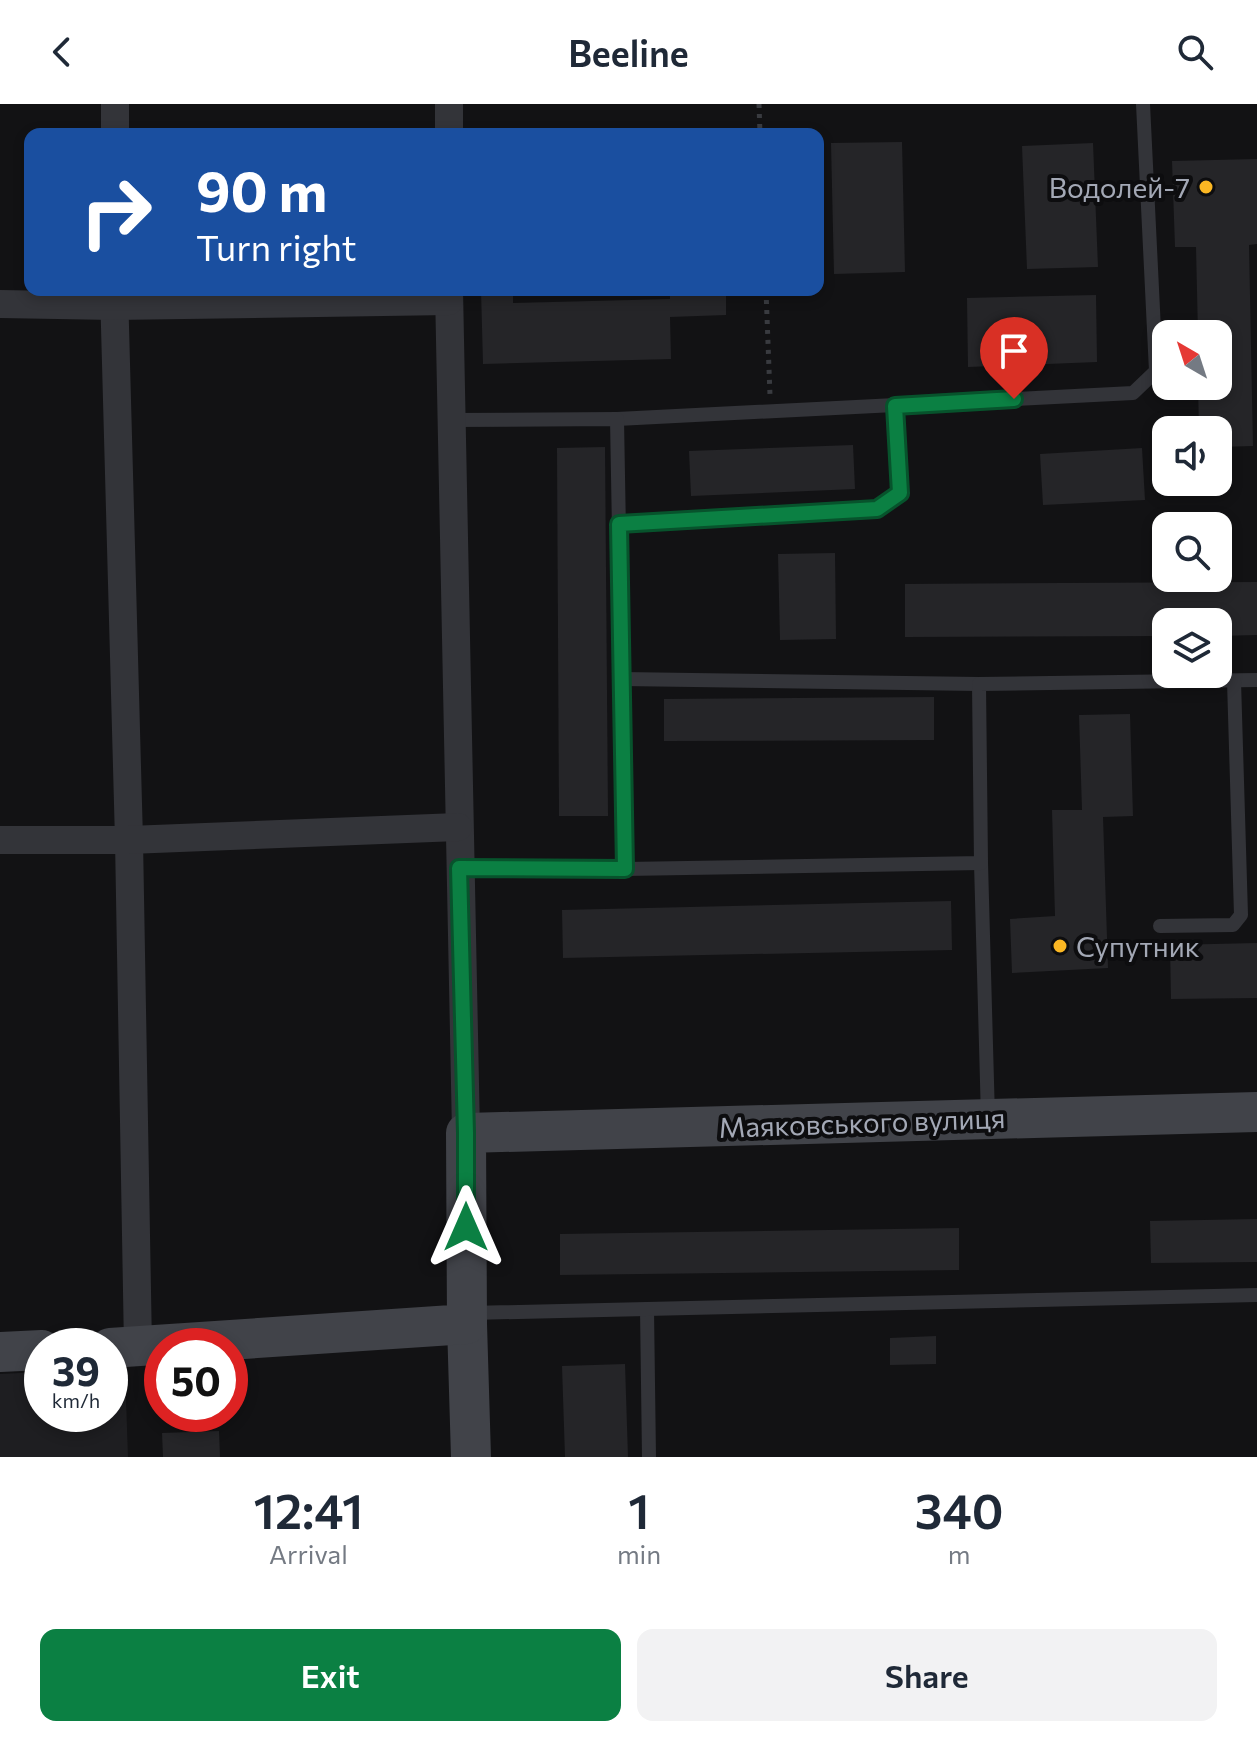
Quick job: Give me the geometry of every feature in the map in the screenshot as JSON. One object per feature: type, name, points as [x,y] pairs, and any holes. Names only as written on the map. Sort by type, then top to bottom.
[{"type":"main road","name":"Маяковського вулиця","points":[[466,1133],[1257,1112]]},
{"type":"main road","points":[[466,1133],[471,1457]]},
{"type":"main road","points":[[128,1348],[467,1319]]},
{"type":"main road","points":[[0,1352],[24,1351]]},
{"type":"street","points":[[115,104],[115,128]]},
{"type":"street","points":[[449,104],[449,128]]},
{"type":"street","points":[[0,304],[114,298],[449,296],[466,1133]]},
{"type":"street","points":[[114,298],[129,840],[124,1328]]},
{"type":"street","points":[[0,840],[129,840],[458,827]]},
{"type":"lane","points":[[451,420],[617,419],[1133,393],[1156,371],[1143,104]]},
{"type":"lane","points":[[619,524],[877,509],[900,493],[895,406]]},
{"type":"lane","points":[[617,419],[625,869]]},
{"type":"lane","points":[[622,679],[979,684],[1257,680]]},
{"type":"lane","points":[[1160,926],[1233,925],[1241,915],[1234,681]]},
{"type":"lane","points":[[979,684],[988,1119]]},
{"type":"lane","points":[[459,868],[625,869],[981,863]]},
{"type":"lane","points":[[467,1319],[647,1309],[1257,1295]]},
{"type":"lane","points":[[647,1309],[649,1457]]},
{"type":"path","points":[[759,104],[760,128]]},
{"type":"path","points":[[766,296],[770,412]]},
{"type":"shaded area","points":[[24,1373],[24,1432],[127,1432],[128,1457],[0,1457],[0,1374]]},
{"type":"building","points":[[902,142],[905,272],[834,274],[831,143]]},
{"type":"building","points":[[1093,143],[1098,267],[1027,269],[1022,146]]},
{"type":"building","points":[[1257,159],[1257,244],[1249,245],[1253,446],[1232,447],[1232,416],[1199,416],[1198,400],[1232,400],[1232,320],[1198,320],[1196,247],[1175,247],[1172,161]]},
{"type":"building","points":[[1096,295],[1097,362],[968,367],[967,298]]},
{"type":"building","points":[[481,296],[513,296],[513,303],[726,296],[726,315],[670,317],[671,359],[483,364]]},
{"type":"building","points":[[853,445],[855,489],[691,496],[689,451]]},
{"type":"building","points":[[605,447],[608,816],[559,816],[557,448]]},
{"type":"building","points":[[1142,448],[1145,500],[1043,505],[1040,454]]},
{"type":"building","points":[[835,553],[836,639],[780,640],[778,554]]},
{"type":"building","points":[[1232,582],[1257,582],[1257,635],[1232,636],[1232,608],[1152,608],[1152,636],[905,637],[905,584],[1152,583],[1152,592],[1232,592]]},
{"type":"building","points":[[934,697],[934,740],[664,741],[664,699]]},
{"type":"building","points":[[1130,714],[1133,816],[1103,817],[1108,968],[1012,973],[1010,919],[1055,916],[1052,810],[1082,810],[1079,715]]},
{"type":"building","points":[[951,901],[952,950],[563,958],[562,910]]},
{"type":"building","points":[[1257,943],[1257,998],[1171,999],[1170,945]]},
{"type":"building","points":[[1257,1219],[1257,1262],[1151,1263],[1150,1221]]},
{"type":"building","points":[[959,1228],[959,1270],[560,1275],[560,1234]]},
{"type":"building","points":[[936,1336],[936,1364],[890,1365],[890,1338]]},
{"type":"building","points":[[625,1364],[628,1457],[565,1457],[562,1366]]},
{"type":"building","points":[[219,1432],[220,1457],[163,1457],[162,1433]]},
{"type":"place","name":"Водолей-7","points":[[1206,187]]},
{"type":"place","name":"Супутник","points":[[1060,946]]},
{"type":"route","points":[[466,1227],[459,868],[625,869],[619,524],[877,509],[900,493],[895,406],[1014,399]]}]
